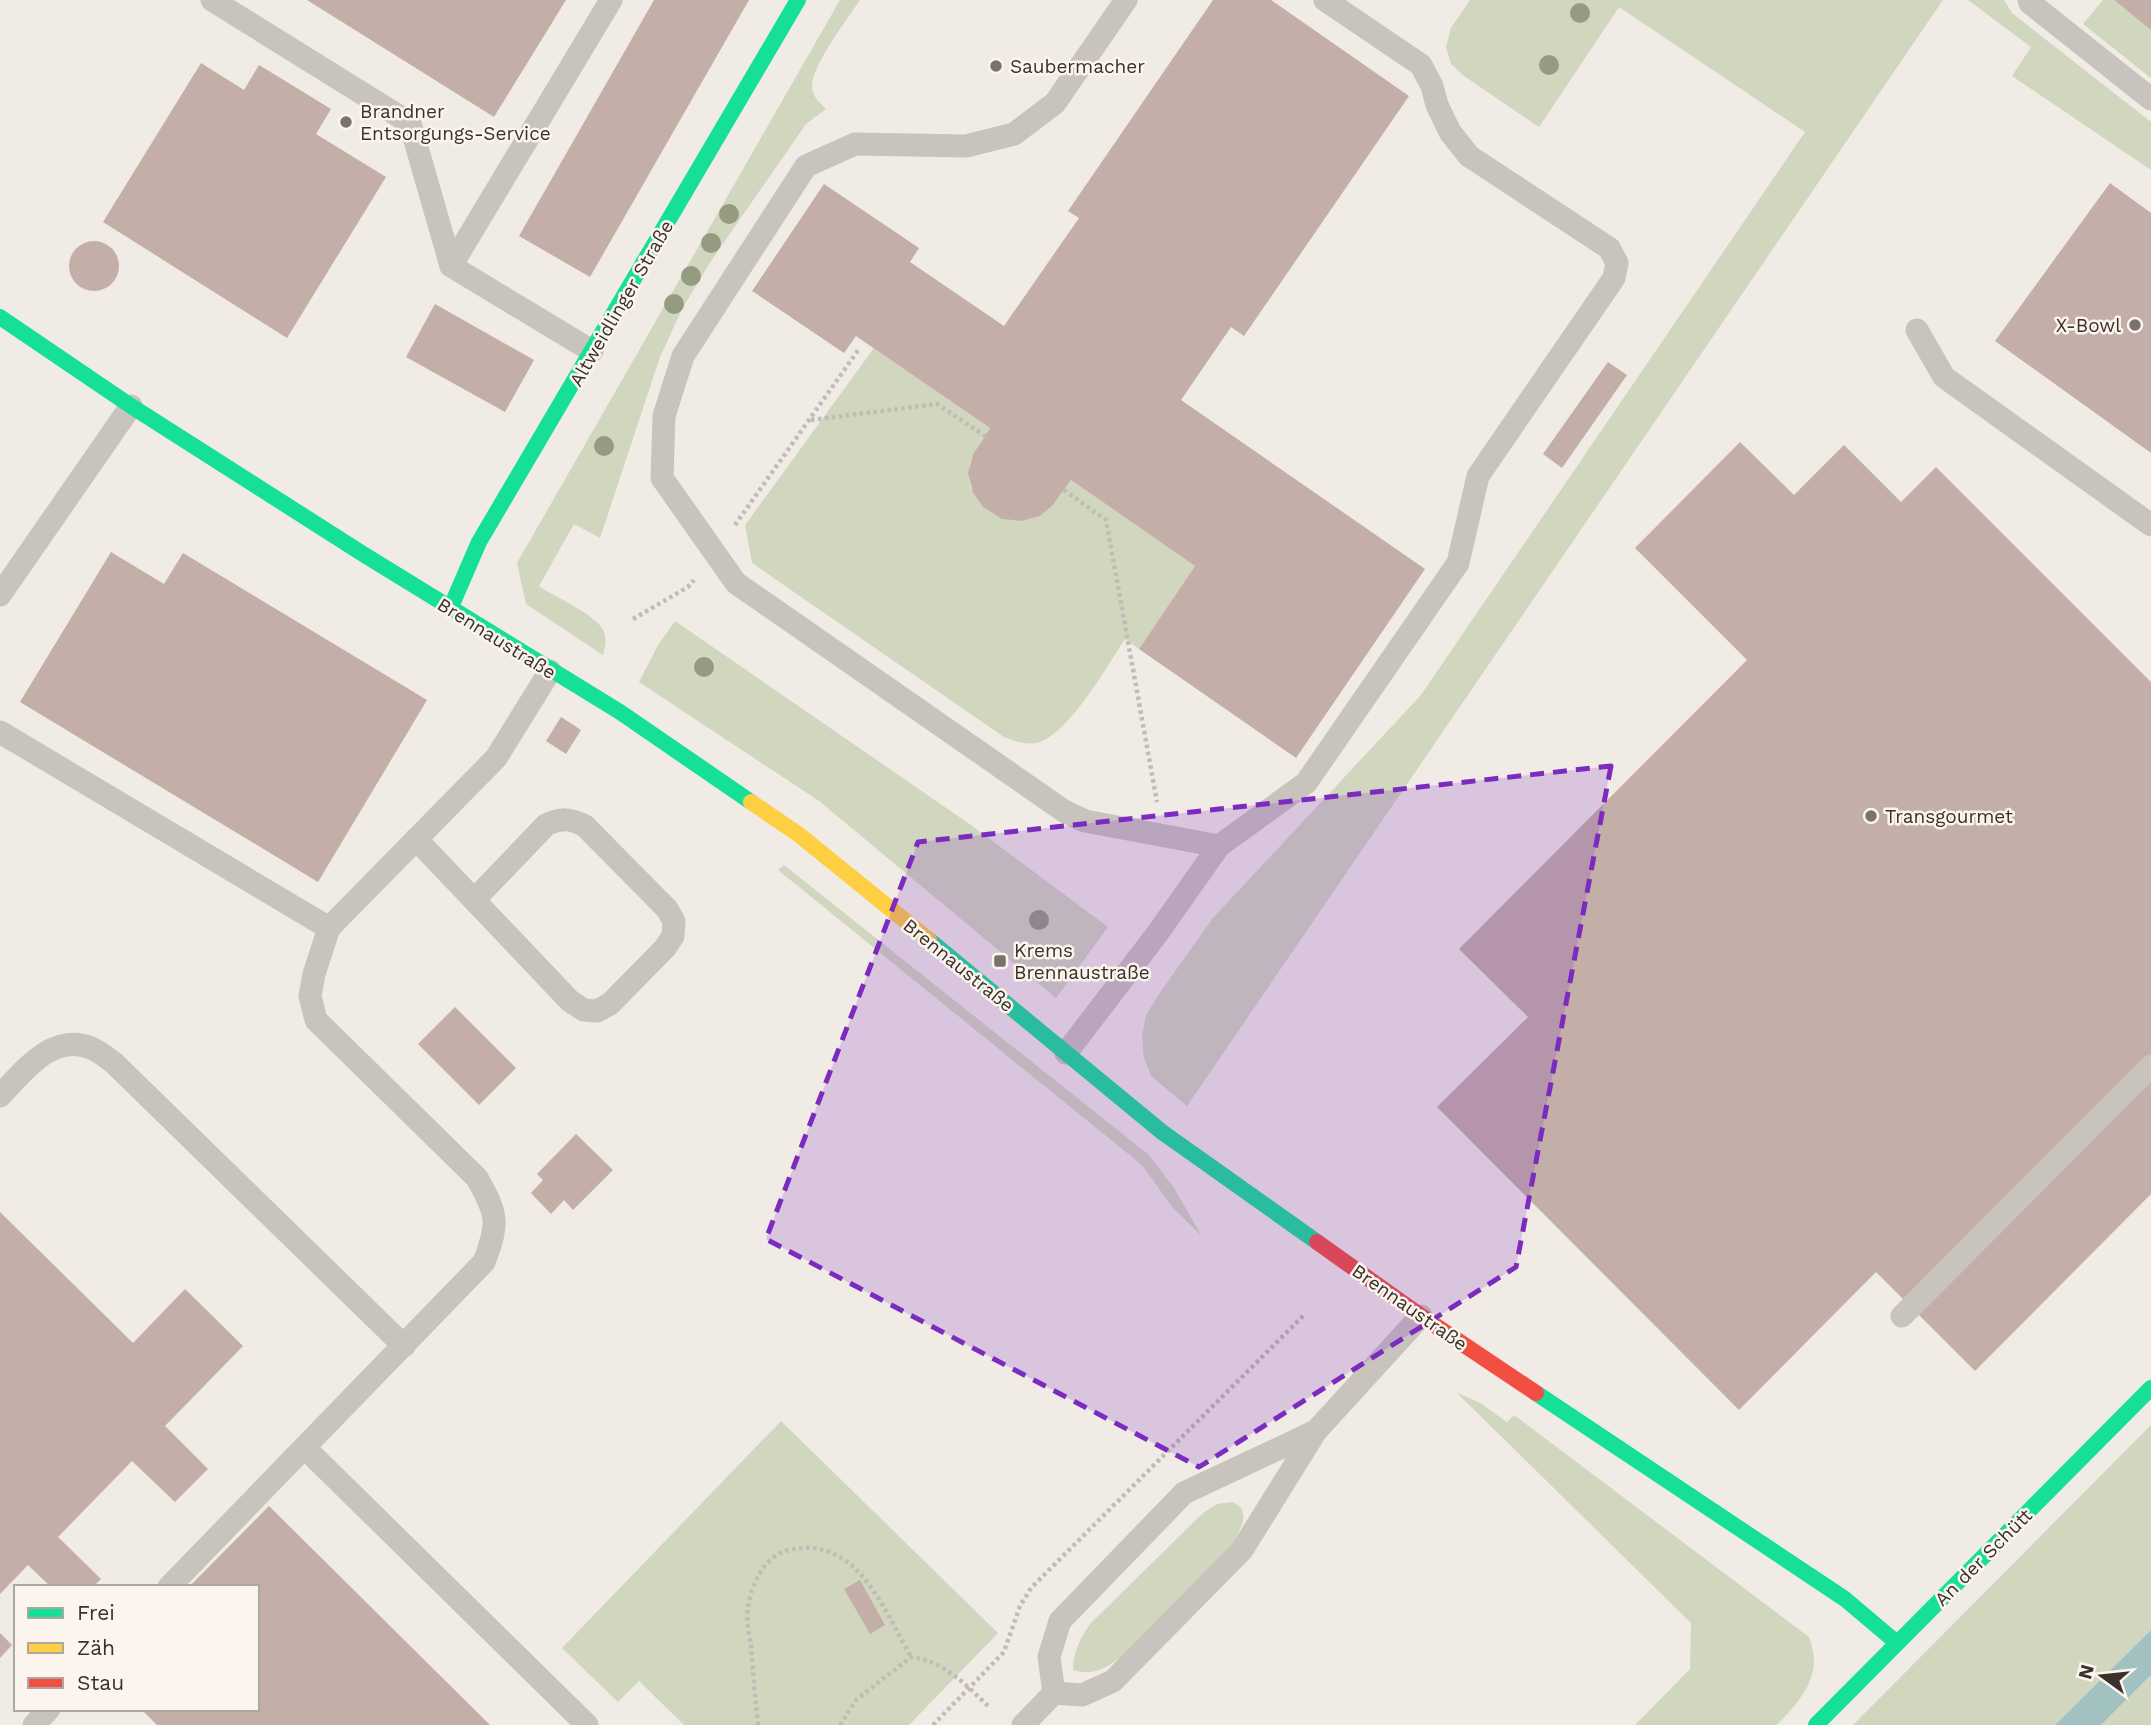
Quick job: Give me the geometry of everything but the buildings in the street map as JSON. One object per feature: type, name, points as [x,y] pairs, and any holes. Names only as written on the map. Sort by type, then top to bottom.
[{"type":"street","name":"Altweidlinger Straße","points":[[450,609],[480,542],[798,0]]},
{"type":"street","name":"Brennaustraße","points":[[0,317],[131,406],[450,609],[620,712],[798,834],[1162,1132],[1421,1316],[1845,1600],[1897,1643]]},
{"type":"street","name":"An der Schütt","points":[[1816,1725],[2151,1388]]},
{"type":"lane","points":[[212,0],[410,123],[452,266],[592,351]]},
{"type":"lane","points":[[452,266],[611,0]]},
{"type":"lane","points":[[1126,0],[1055,103],[1014,134],[966,146],[855,144],[806,166],[683,356],[664,416],[662,478],[736,583],[1064,811],[1084,821],[1219,846]]},
{"type":"lane","points":[[1066,1053],[1157,934],[1219,846],[1307,783],[1458,563],[1478,476],[1614,278],[1616,264],[1609,248],[1469,156],[1450,132],[1421,65],[1325,0]]},
{"type":"lane","points":[[2029,0],[2151,99]]},
{"type":"lane","points":[[1917,330],[1944,377],[2151,525]]},
{"type":"lane","points":[[0,595],[131,406]]},
{"type":"lane","points":[[171,1585],[484,1262],[495,1233],[492,1204],[477,1178],[316,1020],[310,996],[329,928],[496,758],[550,671]]},
{"type":"lane","points":[[0,732],[329,928]]},
{"type":"lane","points":[[416,839],[570,1001],[584,1010],[597,1012],[610,1004],[665,948],[673,936],[674,921],[667,909],[585,825],[572,819],[559,819],[546,825],[474,900]]},
{"type":"lane","points":[[0,1096],[38,1057],[63,1044],[89,1047],[114,1063],[404,1346]]},
{"type":"lane","points":[[1902,1316],[2151,1066]]},
{"type":"lane","points":[[1023,1725],[1054,1693],[1082,1695],[1113,1681],[1242,1550],[1316,1431],[1421,1316]]},
{"type":"lane","points":[[1054,1693],[1049,1657],[1060,1621],[1184,1493],[1316,1431]]},
{"type":"lane","points":[[305,1448],[587,1725]]},
{"type":"lane","points":[[34,1725],[47,1711]]},
{"type":"path","points":[[634,619],[688,587],[715,554],[859,349]]},
{"type":"path","points":[[809,420],[937,404],[985,436]]},
{"type":"path","points":[[1064,490],[1107,520],[1163,836]]},
{"type":"path","points":[[1297,1324],[1305,1314]]},
{"type":"path","points":[[758,1725],[747,1610],[758,1576],[769,1559],[783,1551],[802,1547],[823,1549],[857,1569],[871,1586],[911,1657]]},
{"type":"path","points":[[840,1725],[856,1700],[911,1657],[925,1659],[944,1667],[989,1707]]},
{"type":"highlighted area","points":[[1611,766],[1516,1267],[1199,1467],[766,1239],[918,842]]},
{"type":"green space","points":[[840,0],[860,0],[831,43],[813,78],[813,93],[826,109],[806,124],[711,261],[682,309],[660,357],[600,538],[574,524],[539,586],[600,625],[605,638],[603,655],[526,604],[517,563]]},
{"type":"green space","points":[[1470,0],[1943,0],[1187,1106],[1151,1076],[1144,1058],[1142,1036],[1146,1015],[1159,994],[1213,918],[1421,695],[1805,132],[1619,7],[1539,127],[1464,76],[1451,64],[1446,47],[1451,28]]},
{"type":"green space","points":[[1968,0],[2004,0],[2012,13],[2151,122],[2151,170],[2012,76],[2031,47]]},
{"type":"green space","points":[[2103,0],[2114,0],[2151,30],[2151,78],[2083,24]]},
{"type":"green space","points":[[874,348],[990,428],[973,454],[969,472],[970,485],[975,496],[992,512],[1014,520],[1038,516],[1053,505],[1071,480],[1195,566],[1139,649],[1125,639],[1073,715],[1048,738],[1027,743],[1004,737],[752,563],[745,525]]},
{"type":"green space","points":[[675,621],[971,825],[1108,927],[1056,998],[819,801],[639,682],[658,645]]},
{"type":"green space","points":[[784,865],[1149,1155],[1174,1188],[1201,1235],[1173,1208],[1142,1165],[778,870]]},
{"type":"green space","points":[[1456,1392],[1480,1403],[1507,1422],[1514,1415],[1809,1637],[1814,1663],[1808,1685],[1777,1725],[1635,1725],[1690,1669],[1691,1623]]},
{"type":"green space","points":[[781,1421],[998,1633],[909,1725],[684,1725],[639,1681],[618,1702],[562,1648]]},
{"type":"green space","points":[[2151,1425],[2151,1630],[2055,1725],[1853,1725]]},
{"type":"green space","points":[[1232,1502],[1238,1505],[1243,1514],[1242,1525],[1234,1542],[1121,1657],[1098,1670],[1073,1670],[1078,1646],[1090,1624],[1203,1513],[1217,1504]]},
{"type":"green space","points":[[2151,1675],[2151,1725],[2101,1725]]},
{"type":"water","points":[[2151,1630],[2151,1675],[2101,1725],[2055,1725]]},
{"type":"traffic: fast","points":[[450,609],[479,542],[798,0]]},
{"type":"traffic: fast","points":[[0,317],[131,406],[363,554],[620,712],[751,802]]},
{"type":"traffic: fast","points":[[929,940],[1162,1132],[1317,1242]]},
{"type":"traffic: fast","points":[[1816,1725],[2151,1388]]},
{"type":"traffic: fast","points":[[1536,1393],[1845,1599],[1897,1643]]},
{"type":"traffic: slow","points":[[751,802],[798,834],[929,940]]},
{"type":"traffic: jam","points":[[1317,1242],[1536,1393]]},
{"type":"place","name":"Saubermacher","points":[[996,66]]},
{"type":"place","name":"Brandner Entsorgungs-Service","points":[[346,122]]},
{"type":"place","name":"X-Bowl","points":[[2135,325]]},
{"type":"place","name":"Transgourmet","points":[[1871,816]]},
{"type":"place","name":"Krems Brennaustraße","points":[[1000,961]]}]
